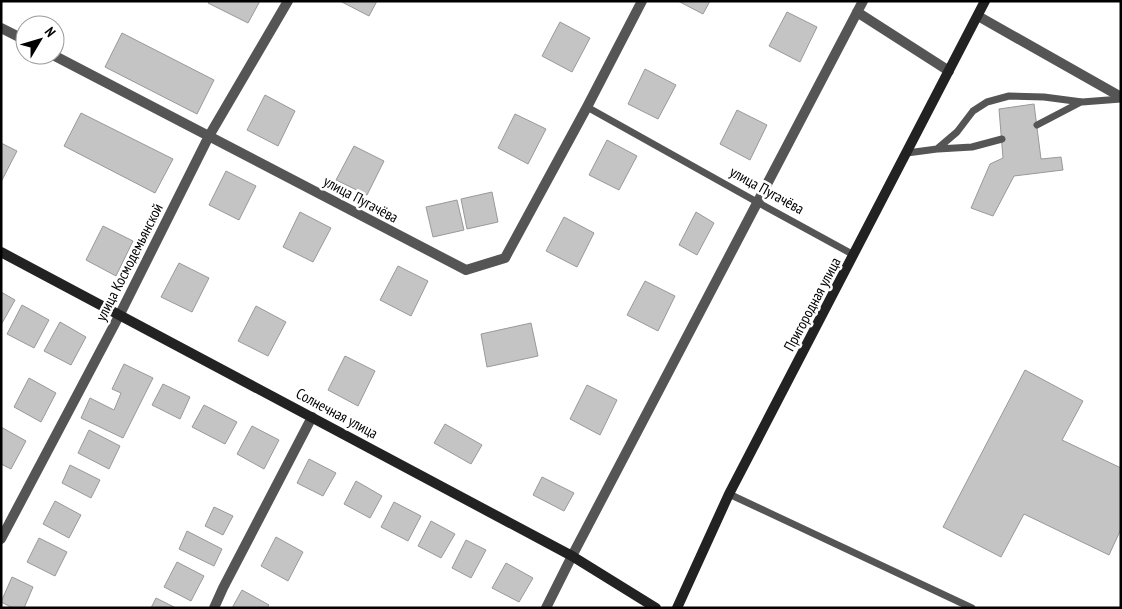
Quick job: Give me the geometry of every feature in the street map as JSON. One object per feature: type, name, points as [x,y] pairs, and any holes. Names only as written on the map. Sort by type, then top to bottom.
[{"type":"street","name":"улица Космодемьянской","points":[[1,539],[120,314],[209,136],[288,1]]},
{"type":"street","name":"улица Пугачёва","points":[[65,61],[466,270],[505,258],[642,1]]},
{"type":"street","points":[[546,608],[863,1]]},
{"type":"street","name":"Пригородная улица","points":[[677,608],[729,494],[985,1]]},
{"type":"street","points":[[858,12],[949,71]]},
{"type":"street","points":[[978,16],[1121,98]]},
{"type":"street","points":[[1,28],[15,35]]},
{"type":"street","name":"Солнечная улица","points":[[1,252],[572,556],[656,608]]},
{"type":"street","points":[[214,608],[312,417]]},
{"type":"lane","points":[[937,149],[957,132],[973,111],[987,102],[1009,96],[1044,97],[1082,102],[1121,98]]},
{"type":"lane","points":[[1036,125],[1082,102]]},
{"type":"lane","name":"улица Пугачёва","points":[[587,107],[854,254]]},
{"type":"lane","points":[[907,153],[972,147],[1002,139]]},
{"type":"lane","points":[[729,494],[972,608]]},
{"type":"building","points":[[209,1],[260,1],[248,23],[208,3]]},
{"type":"building","points":[[340,1],[377,1],[369,16]]},
{"type":"building","points":[[678,1],[710,1],[703,14]]},
{"type":"building","points":[[787,12],[817,27],[800,62],[769,46]]},
{"type":"building","points":[[560,22],[590,38],[572,72],[542,56]]},
{"type":"building","points":[[122,33],[214,80],[197,114],[105,67]]},
{"type":"building","points":[[645,69],[676,85],[658,119],[628,104]]},
{"type":"building","points":[[265,95],[295,111],[278,146],[247,130]]},
{"type":"building","points":[[1034,104],[1041,159],[1061,157],[1063,170],[1014,176],[993,216],[971,208],[990,164],[1003,158],[999,109]]},
{"type":"building","points":[[737,110],[767,125],[750,160],[720,144]]},
{"type":"building","points":[[81,113],[173,159],[155,193],[64,146]]},
{"type":"building","points":[[515,114],[546,129],[528,164],[498,148]]},
{"type":"building","points":[[607,140],[637,156],[619,190],[589,175]]},
{"type":"building","points":[[1,143],[17,151],[1,182]]},
{"type":"building","points":[[354,146],[384,161],[367,195],[336,180]]},
{"type":"building","points":[[226,171],[256,186],[239,220],[209,205]]},
{"type":"building","points":[[492,192],[498,222],[467,229],[461,199]]},
{"type":"building","points":[[457,200],[464,230],[433,237],[426,207]]},
{"type":"building","points":[[300,212],[331,228],[313,262],[283,247]]},
{"type":"building","points":[[696,212],[714,223],[697,255],[679,245]]},
{"type":"building","points":[[564,217],[594,233],[577,267],[546,251]]},
{"type":"building","points":[[103,226],[133,241],[116,276],[86,260]]},
{"type":"building","points":[[179,263],[209,278],[192,312],[161,297]]},
{"type":"building","points":[[398,266],[428,281],[411,316],[380,300]]},
{"type":"building","points":[[645,281],[675,296],[658,331],[627,315]]},
{"type":"building","points":[[1,292],[15,300],[1,325]]},
{"type":"building","points":[[22,305],[49,320],[34,348],[7,334]]},
{"type":"building","points":[[256,306],[286,322],[268,356],[238,341]]},
{"type":"building","points":[[60,322],[86,337],[71,365],[44,351]]},
{"type":"building","points":[[531,323],[538,356],[487,367],[481,334]]},
{"type":"building","points":[[345,356],[375,371],[358,406],[328,390]]},
{"type":"building","points":[[124,364],[153,378],[123,438],[81,418],[90,398],[114,410],[121,393],[112,389]]},
{"type":"building","points":[[1025,370],[1083,401],[1062,440],[1121,468],[1121,529],[1109,555],[1024,514],[1001,557],[943,527]]},
{"type":"building","points":[[29,378],[56,393],[41,422],[14,407]]},
{"type":"building","points":[[163,384],[190,397],[180,419],[152,405]]},
{"type":"building","points":[[587,385],[617,400],[600,435],[570,419]]},
{"type":"building","points":[[204,405],[237,422],[225,444],[192,427]]},
{"type":"building","points":[[445,424],[482,445],[471,464],[434,443]]},
{"type":"building","points":[[252,426],[279,440],[264,469],[237,454]]},
{"type":"building","points":[[1,427],[26,441],[11,469],[1,464]]},
{"type":"building","points":[[89,430],[120,446],[109,469],[78,453]]},
{"type":"building","points":[[309,459],[336,473],[323,496],[297,483]]},
{"type":"building","points":[[70,465],[100,480],[91,498],[62,483]]},
{"type":"building","points":[[542,477],[574,493],[564,511],[533,495]]},
{"type":"building","points":[[356,481],[382,496],[370,518],[344,504]]},
{"type":"building","points":[[55,501],[81,515],[69,538],[43,524]]},
{"type":"building","points":[[394,502],[421,516],[408,541],[381,527]]},
{"type":"building","points":[[214,507],[233,516],[223,535],[205,526]]},
{"type":"building","points":[[431,521],[455,534],[441,558],[418,546]]},
{"type":"building","points":[[187,531],[222,549],[214,566],[179,549]]},
{"type":"building","points":[[276,537],[303,552],[288,581],[261,566]]},
{"type":"building","points":[[39,538],[67,552],[55,576],[27,562]]},
{"type":"building","points":[[466,540],[486,550],[471,578],[452,568]]},
{"type":"building","points":[[177,562],[204,576],[191,601],[164,587]]},
{"type":"building","points":[[506,563],[533,578],[519,602],[492,588]]},
{"type":"building","points":[[12,577],[33,587],[24,608],[13,608],[1,602]]},
{"type":"building","points":[[242,590],[269,605],[267,608],[232,608]]},
{"type":"building","points":[[156,598],[176,608],[151,608]]}]
